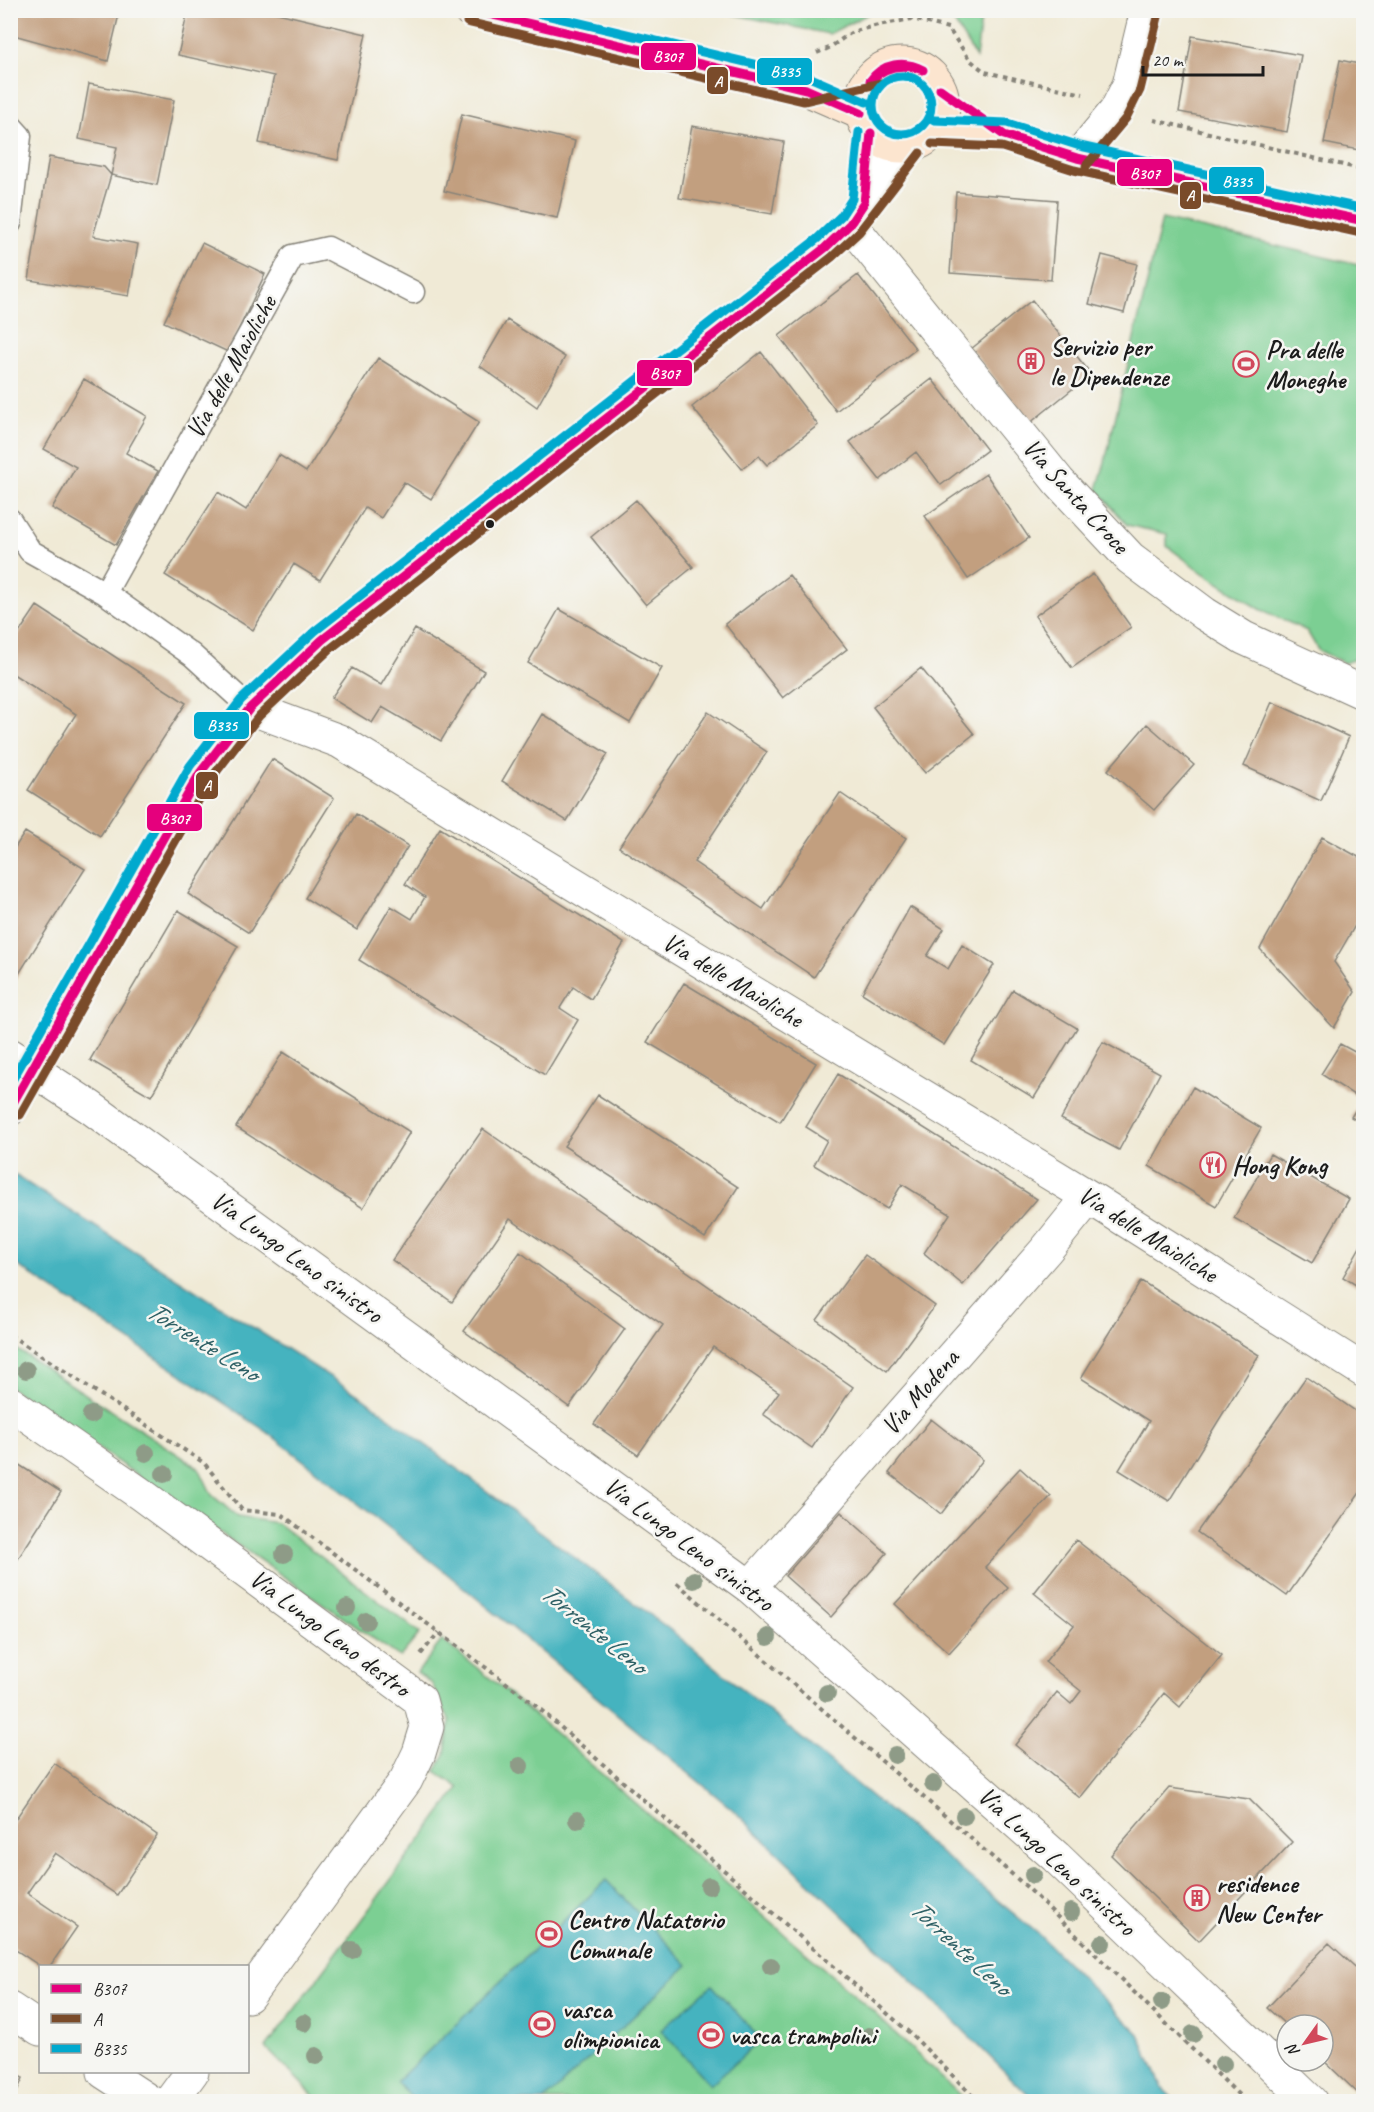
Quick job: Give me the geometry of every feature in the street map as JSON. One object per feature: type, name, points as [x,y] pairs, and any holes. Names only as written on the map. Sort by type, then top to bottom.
[{"type":"main road","points":[[470,10],[806,89],[866,123],[882,142],[896,146],[922,139],[1004,135]]},
{"type":"main road","points":[[806,89],[901,64],[924,70],[940,89],[943,111],[940,122],[922,139]]},
{"type":"main road","points":[[866,123],[861,102],[870,79],[878,71]]},
{"type":"main road","points":[[940,89],[1004,135],[1077,158],[1364,221]]},
{"type":"street","points":[[1077,158],[1116,111],[1129,85],[1147,10]]},
{"type":"street","points":[[857,213],[866,123]]},
{"type":"street","points":[[10,1109],[22,1062],[200,772],[250,708],[322,640],[815,255],[857,213],[922,139]]},
{"type":"street","name":"Via Santa Croce","points":[[857,213],[1059,482],[1130,558],[1205,614],[1244,638],[1364,693]]},
{"type":"street","name":"Via delle Maioliche","points":[[250,708],[339,741],[1089,1197],[1364,1371]]},
{"type":"street","name":"Via Lungo Leno sinistro","points":[[22,1062],[110,1121],[750,1587],[1056,1857],[1311,2102]]},
{"type":"street","name":"Via Modena","points":[[750,1587],[1046,1250],[1089,1197]]},
{"type":"street","name":"Via Lungo Leno destro","points":[[10,1404],[142,1495],[420,1700],[427,1727],[419,1753],[406,1780],[249,1995]]},
{"type":"street","points":[[10,2009],[39,2028]]},
{"type":"street","points":[[106,2073],[150,2102]]},
{"type":"street","points":[[170,2102],[191,2073]]},
{"type":"lane","points":[[10,125],[20,136],[10,223]]},
{"type":"lane","name":"Via delle Maioliche","points":[[105,592],[293,256],[328,248],[413,292]]},
{"type":"lane","name":"Via delle Maioliche","points":[[10,520],[30,551],[105,592],[192,656],[250,708]]},
{"type":"path","points":[[810,56],[829,48],[852,32],[912,20],[948,28],[970,60],[985,72],[1094,96],[1116,111],[1364,170]]},
{"type":"path","points":[[10,1335],[204,1463],[242,1510],[281,1514],[533,1703],[911,2034],[979,2102]]},
{"type":"path","points":[[672,1580],[1029,1889],[1246,2102]]},
{"type":"green space","points":[[716,10],[874,11],[829,34]]},
{"type":"green space","points":[[928,11],[982,11],[976,58],[954,22]]},
{"type":"green space","name":"Pra delle Moneghe","points":[[1162,219],[1363,266],[1363,660],[1359,658],[1344,663],[1318,650],[1307,631],[1260,609],[1203,573],[1167,546],[1167,534],[1127,525],[1097,489]]},
{"type":"green space","points":[[10,1345],[199,1468],[212,1495],[238,1517],[277,1523],[420,1633],[400,1657],[11,1388]]},
{"type":"green space","name":"Centro Natatorio Comunale","points":[[442,1640],[515,1698],[869,2008],[966,2101],[310,2101],[315,2097],[266,2048],[459,1788],[435,1771],[445,1754],[450,1721],[432,1684],[417,1673]]},
{"type":"water","name":"Torrente Leno","points":[[10,1172],[365,1399],[673,1632],[1036,1932],[1139,2034],[1163,2089],[1176,2101],[1034,2101],[954,2021],[732,1809],[440,1568],[267,1432],[11,1261]]},
{"type":"water","name":"vasca olimpionica","points":[[606,1880],[688,1965],[544,2101],[415,2101],[396,2082]]},
{"type":"water","name":"vasca trampolini","points":[[712,1985],[761,2040],[710,2085],[661,2030]]},
{"type":"building","points":[[10,10],[120,10],[108,61],[10,34]]},
{"type":"building","points":[[188,10],[265,10],[366,34],[338,160],[259,143],[274,76],[178,55]]},
{"type":"building","points":[[1192,36],[1301,55],[1287,132],[1179,112]]},
{"type":"building","points":[[1340,60],[1364,65],[1364,151],[1324,143]]},
{"type":"building","points":[[89,84],[174,100],[157,185],[111,175],[117,147],[79,139]]},
{"type":"building","points":[[462,114],[575,141],[557,218],[444,191]]},
{"type":"building","points":[[692,126],[784,142],[772,214],[679,198]]},
{"type":"building","points":[[49,157],[104,167],[111,175],[93,236],[138,244],[129,296],[29,280]]},
{"type":"building","points":[[956,192],[1057,200],[1051,280],[950,273]]},
{"type":"building","points":[[202,243],[265,274],[228,352],[164,322]]},
{"type":"building","points":[[1102,255],[1137,264],[1124,313],[1089,304]]},
{"type":"building","points":[[858,275],[916,349],[836,411],[779,336]]},
{"type":"building","name":"Servizio per le Dipendenze","points":[[1032,300],[1091,374],[1030,423],[971,349]]},
{"type":"building","points":[[507,320],[565,357],[537,407],[480,366]]},
{"type":"building","points":[[761,352],[818,425],[767,465],[759,456],[742,469],[692,407]]},
{"type":"building","points":[[378,358],[479,422],[431,499],[404,482],[381,518],[365,508],[320,580],[294,564],[253,630],[165,575],[218,492],[246,510],[279,455],[306,472]]},
{"type":"building","points":[[84,379],[147,416],[126,453],[158,471],[116,545],[52,508],[76,467],[44,449]]},
{"type":"building","points":[[932,379],[987,450],[941,485],[916,452],[880,480],[850,442]]},
{"type":"building","points":[[986,474],[1029,538],[968,579],[925,516]]},
{"type":"building","points":[[636,500],[693,567],[646,605],[591,537]]},
{"type":"building","points":[[1093,574],[1131,627],[1072,668],[1035,616]]},
{"type":"building","points":[[789,575],[847,649],[783,698],[725,624]]},
{"type":"building","points":[[37,606],[186,703],[100,836],[28,790],[76,714],[10,672],[10,646]]},
{"type":"building","points":[[559,609],[662,668],[630,723],[528,663]]},
{"type":"building","points":[[415,629],[484,671],[441,741],[382,707],[372,723],[331,698],[352,668],[381,685]]},
{"type":"building","points":[[921,668],[974,734],[925,773],[873,707]]},
{"type":"building","points":[[1272,702],[1349,737],[1321,801],[1244,766]]},
{"type":"building","points":[[708,712],[767,752],[694,862],[763,909],[840,793],[906,838],[814,977],[619,847]]},
{"type":"building","points":[[542,714],[608,754],[567,821],[502,781]]},
{"type":"building","points":[[1147,724],[1194,765],[1154,810],[1108,770]]},
{"type":"building","points":[[272,759],[334,798],[249,933],[188,894]]},
{"type":"building","points":[[356,814],[408,846],[357,930],[305,898]]},
{"type":"building","points":[[440,828],[624,943],[591,999],[573,987],[560,1008],[578,1020],[545,1075],[359,960],[391,906],[412,919],[425,897],[405,884]]},
{"type":"building","points":[[25,832],[85,869],[10,988],[10,855]]},
{"type":"building","points":[[1322,837],[1364,860],[1364,910],[1334,962],[1355,992],[1334,1028],[1260,949]]},
{"type":"building","points":[[910,907],[944,929],[927,956],[948,969],[962,945],[994,965],[944,1045],[862,993]]},
{"type":"building","points":[[178,910],[238,946],[151,1096],[90,1060]]},
{"type":"building","points":[[684,983],[816,1063],[780,1122],[647,1042]]},
{"type":"building","points":[[1013,990],[1077,1028],[1034,1098],[971,1060]]},
{"type":"building","points":[[1103,1042],[1160,1073],[1119,1150],[1061,1119]]},
{"type":"building","points":[[1340,1044],[1364,1057],[1364,1125],[1351,1117],[1362,1100],[1321,1074]]},
{"type":"building","points":[[283,1052],[410,1132],[363,1208],[236,1127]]},
{"type":"building","points":[[838,1074],[1037,1199],[963,1285],[924,1253],[950,1214],[902,1184],[887,1209],[814,1165],[827,1140],[806,1127]]},
{"type":"building","points":[[1193,1087],[1261,1128],[1216,1206],[1149,1166]]},
{"type":"building","points":[[598,1095],[738,1187],[705,1238],[564,1146]]},
{"type":"building","points":[[483,1129],[853,1387],[812,1448],[763,1414],[779,1392],[713,1347],[638,1455],[594,1424],[663,1325],[510,1219],[452,1302],[392,1260]]},
{"type":"building","points":[[1270,1154],[1349,1199],[1312,1263],[1234,1218]]},
{"type":"building","points":[[1364,1240],[1364,1290],[1343,1277]]},
{"type":"building","points":[[520,1252],[625,1329],[569,1407],[464,1331]]},
{"type":"building","points":[[865,1255],[935,1306],[887,1371],[817,1320]]},
{"type":"building","points":[[1141,1281],[1259,1355],[1169,1501],[1119,1470],[1149,1421],[1081,1378]]},
{"type":"building","points":[[1306,1377],[1364,1417],[1364,1487],[1287,1596],[1197,1532]]},
{"type":"building","points":[[931,1419],[983,1460],[941,1514],[889,1473]]},
{"type":"building","points":[[10,1459],[61,1492],[14,1565],[10,1563]]},
{"type":"building","points":[[1020,1468],[1051,1496],[985,1567],[1008,1588],[949,1653],[895,1604]]},
{"type":"building","points":[[841,1512],[887,1553],[831,1617],[785,1576]]},
{"type":"building","points":[[1076,1540],[1222,1655],[1180,1707],[1164,1693],[1080,1798],[1015,1745],[1057,1692],[1071,1704],[1081,1691],[1045,1662],[1074,1625],[1034,1593]]},
{"type":"building","points":[[54,1763],[157,1835],[117,1895],[55,1853],[27,1893],[77,1927],[51,1965],[39,1965],[10,1946],[10,1827]]},
{"type":"building","name":"residence New Center","points":[[1169,1788],[1249,1799],[1292,1842],[1199,1941],[1111,1855]]},
{"type":"building","points":[[1329,1943],[1364,1975],[1364,2099],[1335,2071],[1335,2013],[1275,2013],[1275,2015],[1267,2008]]},
{"type":"building","points":[[10,2072],[23,2078],[12,2102],[10,2102]]},
{"type":"transit line","name":"B307","points":[[472,10],[806,89],[861,113]]},
{"type":"transit line","name":"B335","points":[[525,10],[809,77],[866,102]]},
{"type":"transit line","name":"A","points":[[1086,166],[1126,118],[1140,90],[1159,13]]},
{"type":"transit line","name":"A","points":[[467,22],[804,101],[881,83]]},
{"type":"transit line","name":"B307","points":[[870,81],[881,70],[894,65],[909,65],[923,70]]},
{"type":"transit line","name":"B307","points":[[870,81],[882,72],[895,67],[923,70]]},
{"type":"transit line","name":"B335","points":[[902,76],[913,78],[923,84],[929,94],[931,105],[929,116],[923,126],[913,132],[902,134],[891,132],[881,126],[875,116],[873,105],[875,94],[881,84],[891,78],[902,76]]},
{"type":"transit line","name":"B307","points":[[940,89],[1004,135],[1077,158],[1364,221]]},
{"type":"transit line","name":"B335","points":[[934,120],[1007,123],[1080,146],[1364,209]]},
{"type":"transit line","name":"B335","points":[[10,1084],[190,766],[241,700],[315,631],[817,239],[841,216],[852,199],[859,132]]},
{"type":"transit line","name":"B307","points":[[10,1108],[200,773],[250,708],[322,640],[825,248],[850,224],[864,203],[871,133]]},
{"type":"transit line","name":"A","points":[[932,144],[1002,147],[1074,170],[1361,233]]},
{"type":"transit line","name":"A","points":[[20,1115],[210,780],[259,716],[330,649],[832,257],[859,232],[920,153]]},
{"type":"place","name":"Servizio per le Dipendenze","points":[[1031,361]]},
{"type":"place","name":"Pra delle Moneghe","points":[[1246,364]]},
{"type":"place","name":"Hong Kong","points":[[1213,1165]]},
{"type":"place","name":"residence New Center","points":[[1197,1898]]},
{"type":"place","name":"Centro Natatorio Comunale","points":[[549,1934]]},
{"type":"place","name":"vasca olimpionica","points":[[542,2024]]},
{"type":"place","name":"vasca trampolini","points":[[711,2035]]}]
